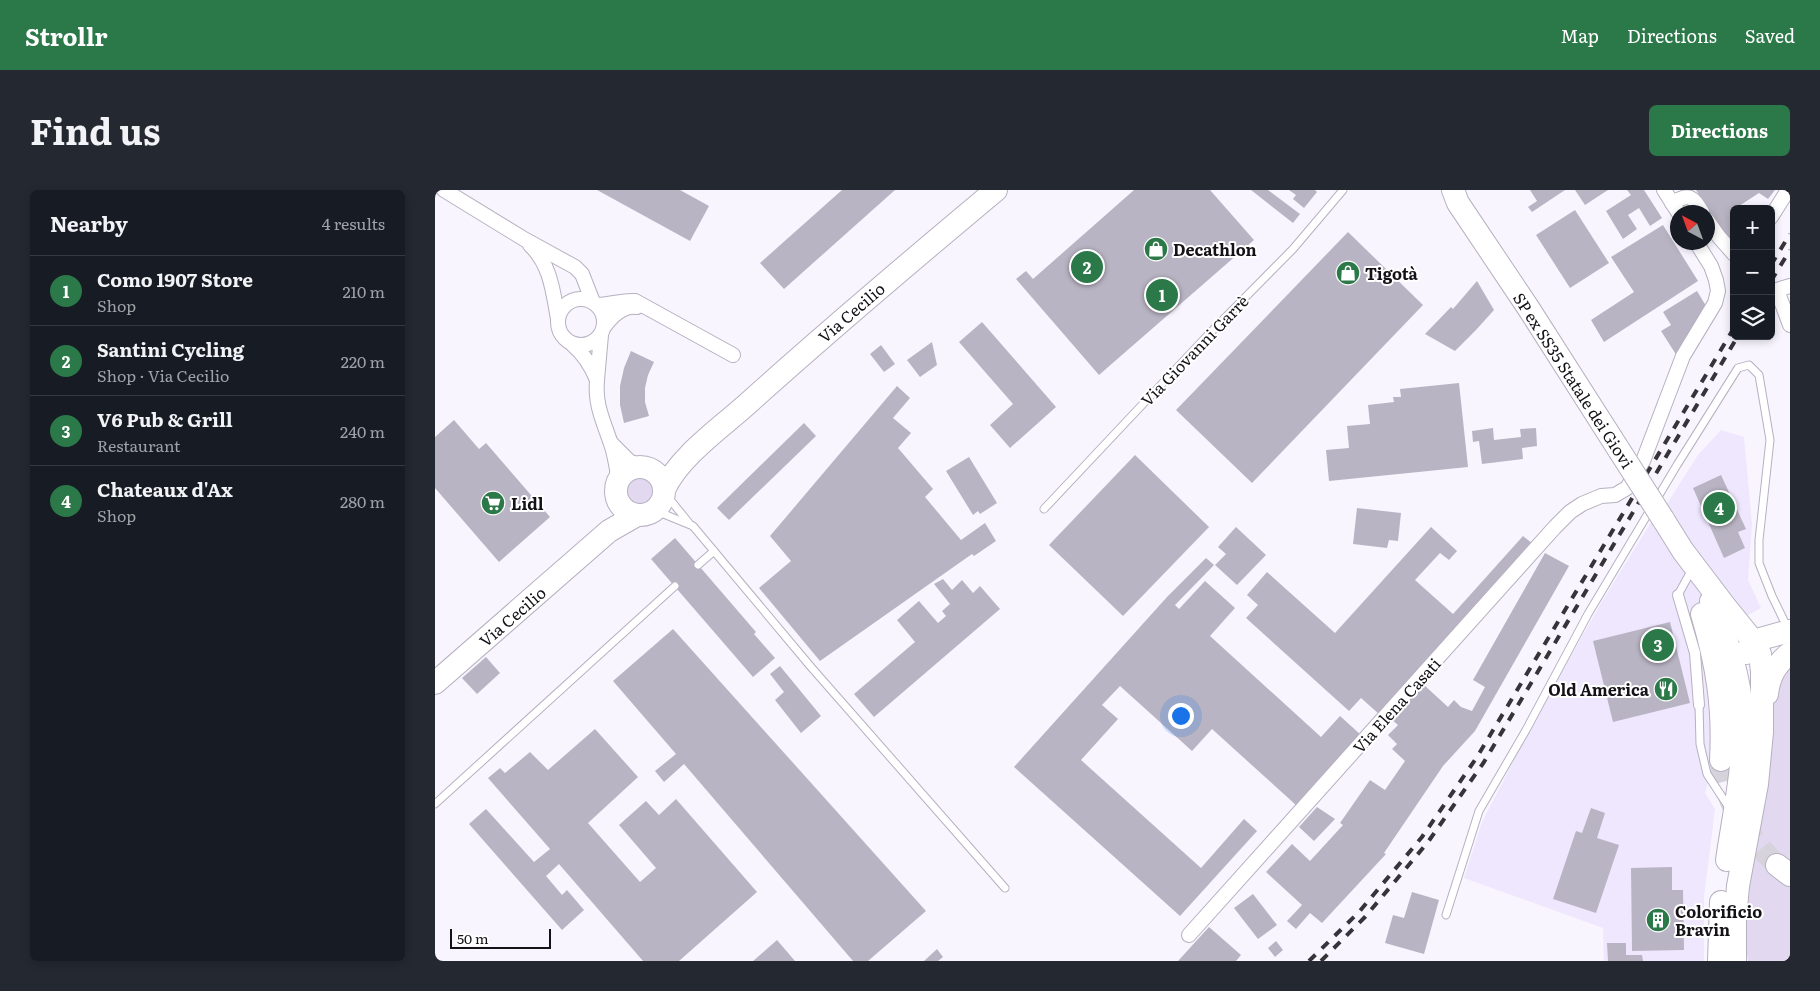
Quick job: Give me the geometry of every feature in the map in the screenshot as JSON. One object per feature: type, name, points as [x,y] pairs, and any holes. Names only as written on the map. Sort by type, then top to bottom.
[{"type":"main road","name":"Via Cecilio","points":[[435,683],[609,531],[655,502],[686,459],[784,370],[995,190]]},
{"type":"main road","name":"SP ex SS35 Statale dei Giovi","points":[[1453,190],[1459,203],[1663,519],[1683,551],[1693,572]]},
{"type":"main road","name":"Via Cecilio","points":[[646,468],[710,437]]},
{"type":"main road","points":[[646,468],[660,477],[655,502],[627,511],[622,507],[618,488],[628,470],[646,468]]},
{"type":"main road","name":"Via Cecilio","points":[[588,549],[604,522],[618,488]]},
{"type":"main road","points":[[1693,572],[1753,641],[1760,654],[1762,672],[1762,732]]},
{"type":"main road","points":[[1693,572],[1719,618],[1729,649],[1742,712],[1741,819],[1735,961]]},
{"type":"main road","points":[[1693,572],[1710,641],[1722,706],[1721,760]]},
{"type":"main road","points":[[1723,605],[1753,625],[1769,629],[1790,638]]},
{"type":"main road","points":[[1753,641],[1790,638]]},
{"type":"main road","points":[[1719,961],[1720,911],[1741,819],[1757,784],[1768,684],[1773,670],[1790,638]]},
{"type":"main road","points":[[1740,695],[1743,659],[1753,641]]},
{"type":"street","points":[[444,190],[524,240],[556,255],[575,267],[582,274],[595,303],[602,311],[605,319],[596,394],[600,415],[611,442],[618,488]]},
{"type":"street","points":[[1664,190],[1673,205]]},
{"type":"street","points":[[1775,211],[1788,190]]},
{"type":"street","points":[[1677,205],[1683,197],[1689,197],[1698,205]]},
{"type":"street","points":[[1715,231],[1730,250]]},
{"type":"street","points":[[524,240],[535,249],[544,262],[552,283],[559,330],[563,337],[582,352],[592,366],[597,380]]},
{"type":"street","name":"Via Elena Casati","points":[[1189,935],[1555,527],[1570,512],[1582,504],[1601,496],[1615,495],[1627,488],[1643,461],[1683,356],[1715,303],[1718,291],[1716,280],[1711,266],[1701,250]]},
{"type":"street","points":[[1783,288],[1790,325]]},
{"type":"street","points":[[558,319],[567,303],[574,300],[582,299],[607,305],[624,300],[635,301],[733,355]]},
{"type":"street","points":[[571,343],[583,346],[590,344],[603,331],[610,319],[622,310],[632,307],[653,310]]},
{"type":"street","points":[[611,442],[629,461],[646,468]]},
{"type":"street","points":[[1678,596],[1695,653],[1699,704]]},
{"type":"lane","name":"Via Giovanni Garrè","points":[[1044,509],[1207,336],[1293,249],[1343,190]]},
{"type":"lane","points":[[1447,915],[1479,811],[1526,730],[1588,614],[1677,465],[1738,368],[1749,365],[1759,375],[1770,440],[1759,540],[1759,563],[1790,638]]},
{"type":"lane","points":[[655,502],[693,526],[811,667],[1005,888]]},
{"type":"lane","points":[[655,502],[672,502],[691,525]]},
{"type":"lane","points":[[698,565],[714,551]]},
{"type":"lane","points":[[1678,596],[1693,572]]},
{"type":"lane","points":[[435,804],[675,586]]},
{"type":"lane","points":[[1699,704],[1700,744],[1707,774],[1741,819]]},
{"type":"shaded area","points":[[1721,430],[1744,437],[1752,524],[1748,580],[1761,608],[1700,642],[1715,709],[1714,760],[1705,793],[1715,809],[1704,897],[1704,961],[1604,961],[1603,928],[1464,878],[1482,822],[1542,706],[1601,603],[1650,524],[1668,502],[1698,455]]},
{"type":"shaded area","points":[[640,478],[650,482],[654,492],[650,502],[640,506],[630,502],[626,492],[630,482]]},
{"type":"shaded area","points":[[1790,659],[1790,961],[1748,961],[1739,906],[1770,689]]},
{"type":"building","points":[[597,190],[680,190],[709,206],[690,241]]},
{"type":"building","points":[[842,190],[895,190],[784,289],[760,263]]},
{"type":"building","points":[[1134,190],[1210,190],[1254,240],[1099,375],[1016,279],[1026,271],[1033,279]]},
{"type":"building","points":[[1251,190],[1268,190],[1300,214],[1293,223]]},
{"type":"building","points":[[1289,190],[1315,190],[1317,192],[1304,208],[1293,199],[1296,195]]},
{"type":"building","points":[[1530,190],[1565,190],[1532,212],[1528,207],[1537,201]]},
{"type":"building","points":[[1575,190],[1608,190],[1585,205]]},
{"type":"building","points":[[1627,190],[1644,190],[1662,218],[1650,226],[1639,208],[1628,215],[1637,229],[1623,239],[1606,211],[1631,195]]},
{"type":"building","points":[[1696,190],[1775,190],[1768,199],[1759,193],[1741,205],[1730,205],[1730,244],[1715,220],[1715,205],[1705,205]]},
{"type":"building","points":[[1575,210],[1609,263],[1570,288],[1536,235]]},
{"type":"building","points":[[1663,225],[1670,236],[1670,250],[1679,250],[1698,281],[1604,342],[1591,320],[1634,292],[1611,257]]},
{"type":"building","points":[[1348,232],[1423,305],[1252,483],[1176,410]]},
{"type":"building","points":[[1477,281],[1494,310],[1476,330],[1455,351],[1425,334],[1451,307],[1453,309]]},
{"type":"building","points":[[1697,291],[1706,306],[1677,356],[1661,331],[1671,325],[1663,312]]},
{"type":"building","points":[[982,322],[1056,407],[1010,448],[990,425],[1013,404],[959,342]]},
{"type":"building","points":[[932,342],[937,365],[920,377],[907,360]]},
{"type":"building","points":[[881,345],[895,364],[884,372],[870,354]]},
{"type":"building","points":[[631,351],[654,362],[645,388],[645,402],[649,416],[624,423],[620,405],[620,386],[624,368]]},
{"type":"building","points":[[1459,383],[1468,467],[1329,481],[1326,450],[1349,448],[1347,426],[1370,424],[1368,405],[1394,402],[1393,397],[1401,397],[1400,389]]},
{"type":"building","points":[[897,386],[910,398],[893,418],[911,433],[898,448],[933,489],[925,497],[961,540],[985,523],[996,541],[974,556],[972,554],[820,661],[759,588],[791,561],[770,536]]},
{"type":"building","name":"Lidl","points":[[454,420],[479,449],[486,443],[550,517],[499,562],[435,488],[435,437]]},
{"type":"building","points":[[804,423],[816,436],[729,520],[717,508]]},
{"type":"building","points":[[1493,428],[1494,440],[1521,437],[1520,429],[1536,428],[1537,446],[1522,448],[1523,459],[1482,464],[1479,441],[1473,442],[1472,431]]},
{"type":"building","points":[[1135,455],[1209,527],[1123,616],[1049,545]]},
{"type":"building","points":[[969,457],[997,503],[980,514],[978,511],[973,515],[946,471]]},
{"type":"building","points":[[1721,475],[1746,529],[1738,532],[1745,548],[1724,558],[1693,488]]},
{"type":"building","points":[[1357,508],[1401,513],[1398,541],[1389,540],[1387,548],[1353,544]]},
{"type":"building","points":[[1236,527],[1266,555],[1237,585],[1215,565],[1226,554],[1218,547]]},
{"type":"building","points":[[1431,527],[1457,551],[1449,560],[1440,553],[1415,580],[1453,614],[1523,536],[1533,544],[1379,714],[1361,698],[1349,711],[1246,618],[1258,605],[1247,595],[1267,572],[1335,633]]},
{"type":"building","points":[[675,538],[756,632],[754,634],[775,658],[753,677],[651,559]]},
{"type":"building","points":[[1545,553],[1569,566],[1475,731],[1443,766],[1384,853],[1386,854],[1322,923],[1310,913],[1296,929],[1287,921],[1302,905],[1266,872],[1292,844],[1310,861],[1343,825],[1340,823],[1370,780],[1385,790],[1405,761],[1392,749],[1397,744],[1388,735],[1398,725],[1391,719],[1423,684],[1448,707],[1454,700],[1461,707],[1472,711],[1485,687],[1473,680]]},
{"type":"building","points":[[1206,558],[1214,565],[1175,605],[1179,609],[1205,581],[1235,608],[1210,636],[1321,737],[1340,716],[1361,735],[1297,806],[1212,729],[1192,751],[1120,686],[1102,705],[1118,719],[1081,760],[1201,868],[1244,819],[1257,831],[1180,916],[1014,767],[1167,597]]},
{"type":"building","points":[[943,579],[952,590],[962,580],[973,593],[980,586],[1000,609],[874,717],[854,694],[915,642],[897,620],[919,601],[938,623],[946,616],[942,611],[950,604],[934,584]]},
{"type":"building","points":[[1670,622],[1690,703],[1613,722],[1593,641]]},
{"type":"building","points":[[673,629],[926,911],[868,961],[853,961],[684,764],[664,782],[655,771],[676,754],[613,681]]},
{"type":"building","points":[[486,657],[500,673],[477,694],[462,678]]},
{"type":"building","points":[[780,666],[821,716],[801,733],[775,700],[784,692],[770,674]]},
{"type":"building","points":[[595,729],[638,777],[588,823],[640,882],[656,868],[619,825],[646,801],[659,815],[676,799],[757,892],[679,961],[643,961],[559,864],[546,876],[562,895],[567,890],[584,910],[562,930],[469,824],[486,809],[534,862],[550,849],[488,778],[500,768],[505,773],[530,752],[548,770]]},
{"type":"building","points":[[1317,807],[1335,819],[1314,841],[1299,827]]},
{"type":"building","points":[[1591,808],[1605,813],[1597,838],[1619,845],[1596,913],[1553,899],[1576,831],[1582,833]]},
{"type":"building","name":"Colorificio Bravin","points":[[1672,867],[1672,890],[1683,890],[1684,950],[1632,951],[1631,868]]},
{"type":"building","points":[[1412,892],[1439,900],[1424,954],[1385,943],[1393,915],[1404,918]]},
{"type":"building","points":[[1253,894],[1277,925],[1258,939],[1234,908]]},
{"type":"building","points":[[1209,927],[1241,955],[1236,961],[1178,961]]},
{"type":"building","points":[[777,940],[795,961],[753,961]]},
{"type":"building","points":[[1276,941],[1283,950],[1275,957],[1268,948]]},
{"type":"building","points":[[1607,943],[1626,943],[1626,955],[1642,955],[1643,961],[1608,961]]},
{"type":"building","points":[[937,949],[943,957],[938,961],[924,961]]},
{"type":"tunnel","points":[[1721,760],[1726,789],[1739,817],[1757,843],[1777,865]]},
{"type":"railway","points":[[1775,258],[1790,234]]},
{"type":"railway","points":[[1775,274],[1790,250]]},
{"type":"railway","points":[[1309,961],[1359,912],[1422,837],[1477,757],[1730,335]]},
{"type":"railway","points":[[1321,961],[1365,917],[1428,842],[1484,762],[1736,340]]},
{"type":"place","name":"Decathlon","points":[[1156,249]]},
{"type":"place","name":"Santini Cycling","points":[[1087,267]]},
{"type":"place","name":"Tigotà","points":[[1348,273]]},
{"type":"place","name":"Como 1907 Store","points":[[1162,295]]},
{"type":"place","name":"Lidl","points":[[493,503]]},
{"type":"place","name":"Chateaux d'Ax","points":[[1719,508]]},
{"type":"place","name":"V6 Pub & Grill","points":[[1658,645]]},
{"type":"place","name":"Old America","points":[[1666,689]]},
{"type":"place","name":"Colorificio Bravin","points":[[1658,920]]}]
